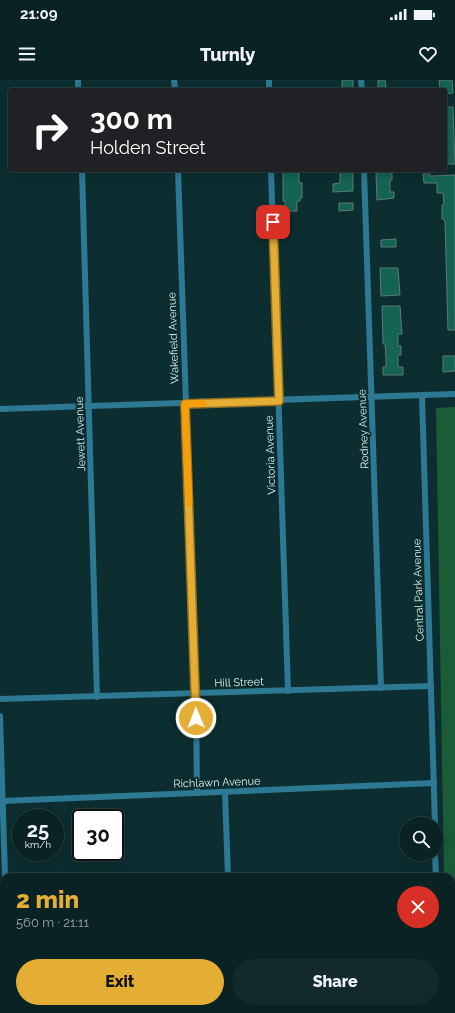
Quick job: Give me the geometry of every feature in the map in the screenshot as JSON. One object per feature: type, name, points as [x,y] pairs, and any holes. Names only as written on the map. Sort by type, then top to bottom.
[{"type":"street","name":"Jewett Avenue","points":[[82,172],[97,697]]},
{"type":"street","name":"Wakefield Avenue","points":[[178,172],[196,694],[197,793]]},
{"type":"street","name":"Victoria Avenue","points":[[271,172],[288,691]]},
{"type":"street","name":"Rodney Avenue","points":[[364,172],[381,688]]},
{"type":"street","points":[[0,409],[455,394]]},
{"type":"street","name":"Central Park Avenue","points":[[422,396],[435,817]]},
{"type":"street","name":"Hill Street","points":[[0,699],[431,686]]},
{"type":"street","points":[[0,716],[2,801],[1,823],[5,873]]},
{"type":"street","name":"Richlawn Avenue","points":[[2,801],[434,783]]},
{"type":"street","points":[[225,792],[228,873]]},
{"type":"street","points":[[435,861],[436,873]]},
{"type":"green space","points":[[455,407],[455,873],[444,873],[436,408]]},
{"type":"building","points":[[342,80],[353,80],[353,88],[342,88]]},
{"type":"building","points":[[378,80],[385,80],[386,87],[378,87]]},
{"type":"building","points":[[439,80],[452,80],[453,93],[447,94],[447,88],[440,88]]},
{"type":"building","points":[[447,107],[453,107],[455,164],[447,164]]},
{"type":"building","points":[[283,172],[299,173],[299,183],[302,183],[302,198],[300,198],[300,201],[297,201],[297,211],[285,211],[285,201],[283,201]]},
{"type":"building","points":[[340,172],[353,172],[353,191],[333,192],[333,184],[340,183]]},
{"type":"building","points":[[392,172],[390,192],[394,192],[394,198],[377,200],[376,173]]},
{"type":"building","points":[[423,174],[430,174],[430,176],[455,175],[455,330],[448,330],[445,222],[444,219],[442,219],[442,205],[444,205],[443,193],[437,193],[437,183],[424,183]]},
{"type":"building","points":[[339,203],[353,203],[353,210],[339,211]]},
{"type":"building","points":[[396,239],[396,247],[381,247],[381,240]]},
{"type":"building","points":[[380,268],[398,268],[400,295],[381,296]]},
{"type":"building","points":[[382,306],[400,306],[402,334],[398,334],[398,346],[401,346],[401,355],[398,355],[398,367],[403,367],[403,375],[383,375],[383,367],[386,367],[386,358],[385,344],[383,344]]},
{"type":"building","points":[[443,356],[455,356],[455,371],[443,372]]},
{"type":"slow traffic","points":[[189,503],[185,404],[203,403]]},
{"type":"route","points":[[196,718],[185,404],[279,401],[273,222]]}]
